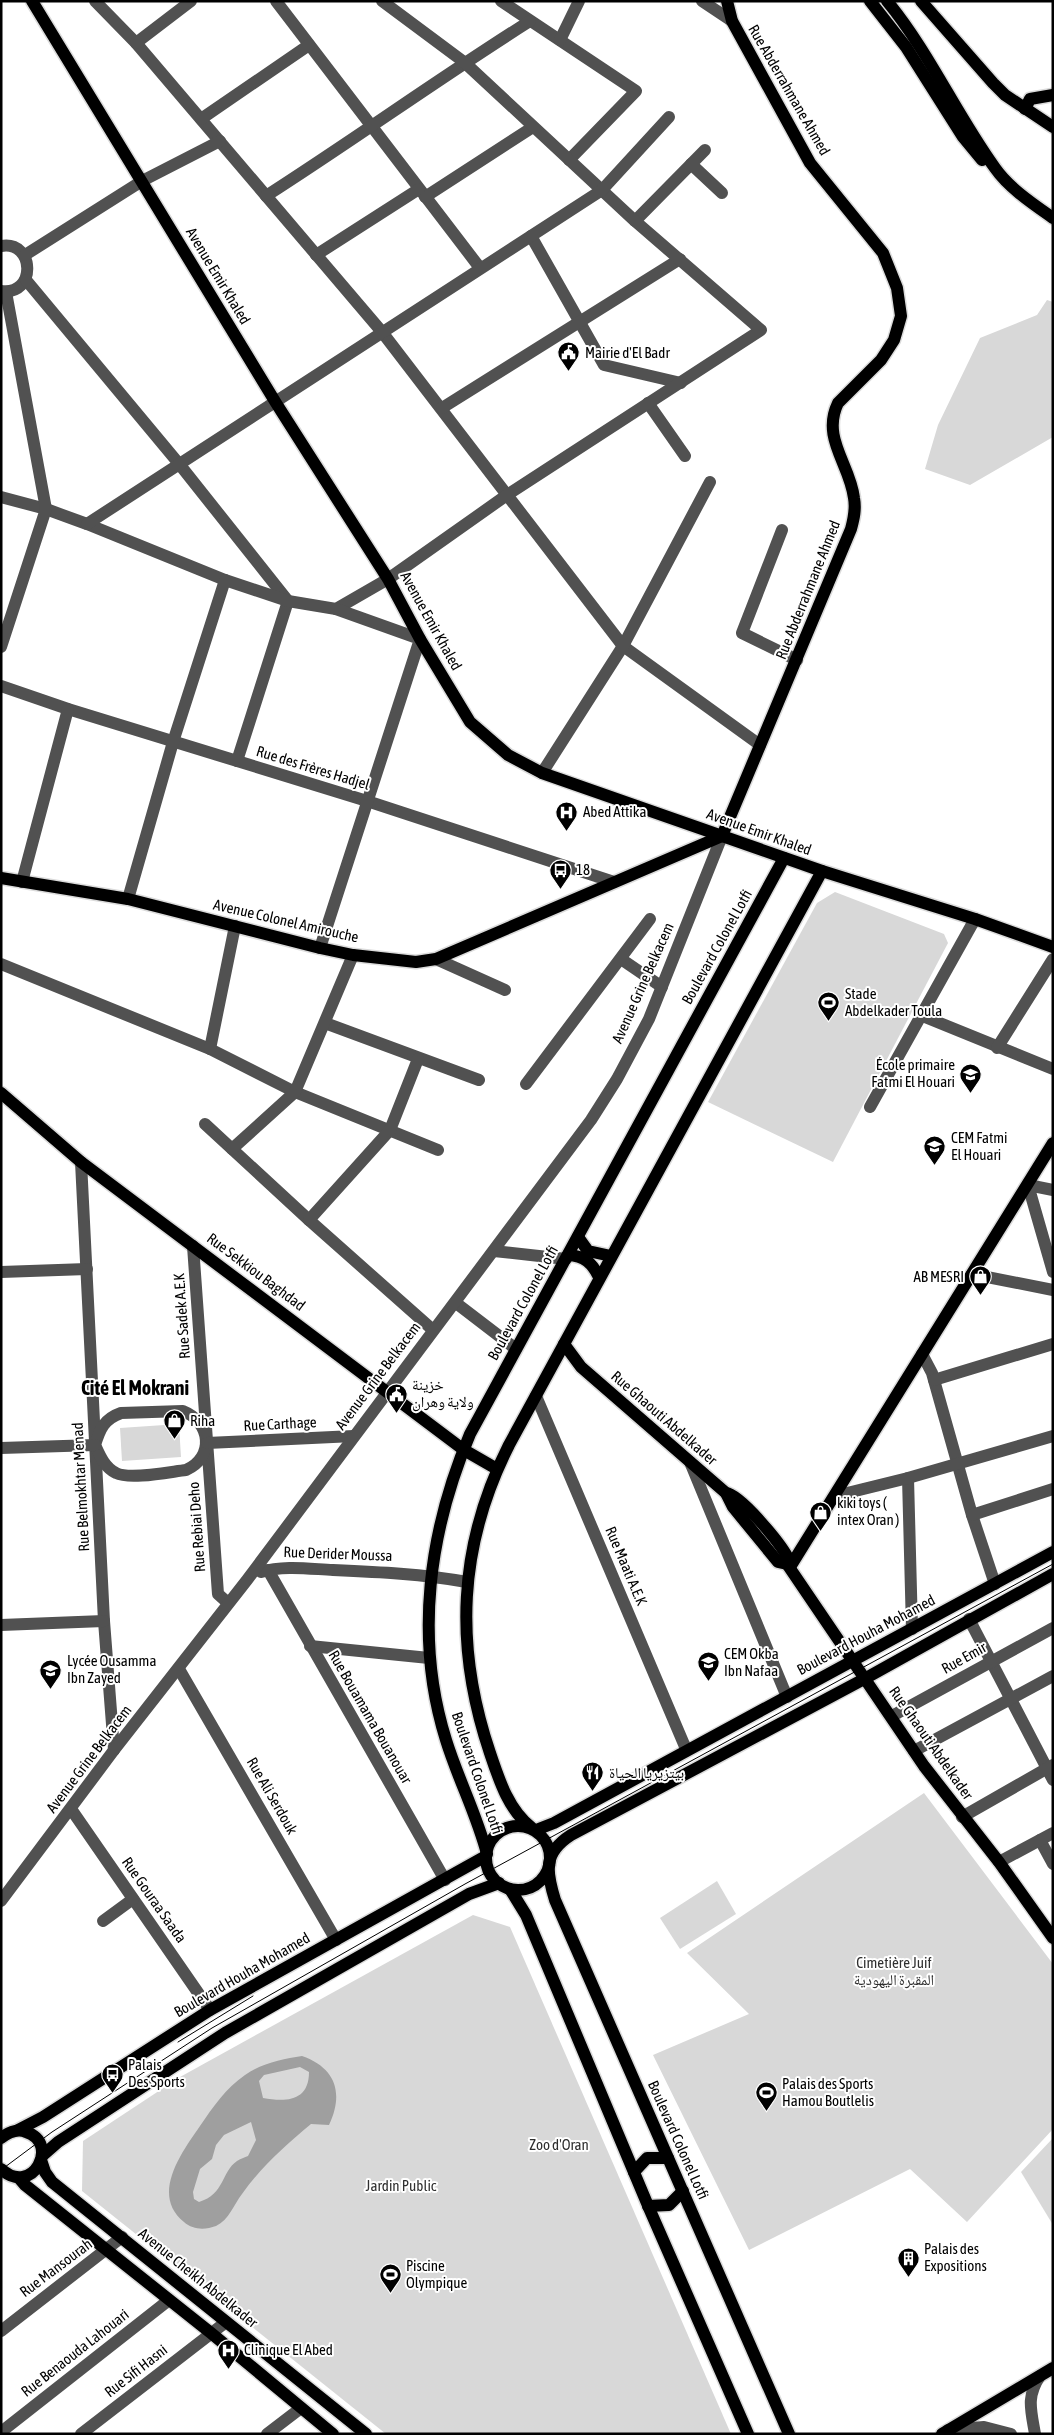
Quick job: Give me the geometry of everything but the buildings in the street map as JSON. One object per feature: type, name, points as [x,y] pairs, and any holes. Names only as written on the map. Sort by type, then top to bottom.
[{"type":"main road","name":"Avenue Emir Khaled","points":[[32,1],[276,403],[388,579],[420,639],[470,722],[508,755],[542,773],[822,872],[975,920],[1053,947]]},
{"type":"main road","name":"Rue Abderrahmane Ahmed","points":[[722,836],[846,542],[855,514],[854,497],[833,436],[833,413],[838,403],[889,350],[899,328],[900,303],[894,276],[883,253],[810,163],[732,21],[727,1]]},
{"type":"main road","points":[[870,1],[906,47],[963,137],[983,162],[994,168]]},
{"type":"main road","points":[[887,1],[919,44],[954,105],[994,168],[1029,202],[1053,218]]},
{"type":"main road","points":[[921,1],[993,83],[1025,109],[1053,127]]},
{"type":"main road","points":[[1025,109],[1030,99],[1053,95]]},
{"type":"main road","name":"Avenue Colonel Amirouche","points":[[1,878],[128,899],[353,955],[416,962],[436,959],[722,836]]},
{"type":"main road","name":"Boulevard Colonel Lotfi","points":[[487,1855],[479,1823],[446,1740],[434,1692],[429,1658],[428,1617],[431,1576],[441,1523],[470,1434],[784,858]]},
{"type":"main road","name":"Boulevard Colonel Lotfi","points":[[534,1829],[520,1818],[506,1794],[493,1763],[471,1686],[466,1650],[467,1582],[482,1508],[497,1469],[599,1277],[822,872]]},
{"type":"main road","name":"Rue Sekkiou Baghdad","points":[[1,1093],[81,1162],[389,1391],[464,1450],[497,1469]]},
{"type":"main road","points":[[788,1566],[835,1496],[1053,1143]]},
{"type":"main road","points":[[578,1237],[588,1251],[611,1256]]},
{"type":"main road","points":[[567,1257],[588,1260],[599,1277]]},
{"type":"main road","name":"Rue Ghaouti Abdelkader","points":[[564,1344],[582,1367],[726,1493],[738,1499],[781,1547],[789,1560],[788,1566],[914,1750],[962,1817],[999,1862],[1051,1932]]},
{"type":"main road","name":"Rue Ghaouti Abdelkader","points":[[556,1359],[565,1360],[582,1367]]},
{"type":"main road","points":[[447,1436],[461,1437],[470,1434]]},
{"type":"main road","name":"Boulevard Houha Mohamed","points":[[534,1829],[554,1823],[686,1749],[1053,1552]]},
{"type":"main road","points":[[8,2177],[33,2172],[42,2158],[58,2142],[225,2033],[469,1894],[505,1886],[524,1889],[541,1880],[548,1870],[550,1857],[555,1847],[571,1835],[866,1678],[970,1618],[1053,1574]]},
{"type":"main road","points":[[550,1857],[546,1841],[534,1829],[515,1826],[499,1832],[488,1846],[487,1855],[489,1871],[505,1886],[526,1915],[648,2206],[748,2434]]},
{"type":"main road","name":"Boulevard Houha Mohamed","points":[[1,2138],[9,2132],[18,2130],[44,2117],[210,2010],[487,1855]]},
{"type":"main road","name":"Boulevard Colonel Lotfi","points":[[550,1857],[549,1876],[555,1900],[789,2434]]},
{"type":"main road","name":"Avenue Cheikh Abdelkader","points":[[18,2130],[35,2137],[41,2146],[45,2172],[52,2182],[366,2434]]},
{"type":"main road","points":[[634,2172],[647,2158],[668,2158]]},
{"type":"main road","points":[[8,2177],[25,2185],[211,2333],[333,2434]]},
{"type":"main road","points":[[648,2206],[669,2205],[683,2191]]},
{"type":"main road","points":[[945,2432],[1053,2368]]},
{"type":"street","points":[[95,1],[136,43],[382,332],[623,646],[760,745]]},
{"type":"street","points":[[136,43],[191,1]]},
{"type":"street","points":[[276,1],[480,268]]},
{"type":"street","points":[[336,609],[388,579],[507,495],[761,330],[635,221],[464,62],[382,1]]},
{"type":"street","points":[[501,1],[636,90],[569,160]]},
{"type":"street","points":[[560,40],[579,1]]},
{"type":"street","points":[[702,1],[732,21]]},
{"type":"street","points":[[266,196],[372,128],[464,62],[530,21]]},
{"type":"street","points":[[201,119],[309,45]]},
{"type":"street","points":[[87,524],[602,190],[669,117]]},
{"type":"street","points":[[316,255],[533,127]]},
{"type":"street","points":[[24,255],[142,181],[220,142]]},
{"type":"street","points":[[635,221],[705,150]]},
{"type":"street","points":[[691,164],[722,193]]},
{"type":"street","points":[[531,236],[604,365],[681,383]]},
{"type":"street","points":[[1,647],[46,509],[4,291],[20,286],[26,280],[28,264],[24,255],[19,250],[2,243]]},
{"type":"street","points":[[442,408],[680,259]]},
{"type":"street","points":[[26,280],[180,465],[288,601]]},
{"type":"street","points":[[648,403],[685,456]]},
{"type":"street","points":[[542,773],[623,646],[710,482]]},
{"type":"street","points":[[1,497],[46,509],[87,524],[225,580],[288,601],[336,609],[420,639],[320,948]]},
{"type":"street","points":[[782,530],[742,633],[797,660]]},
{"type":"street","points":[[128,899],[173,742],[225,580]]},
{"type":"street","points":[[237,761],[288,601]]},
{"type":"street","name":"Rue des Frères Hadjel","points":[[1,686],[173,742],[367,801],[614,882]]},
{"type":"street","points":[[22,882],[68,709]]},
{"type":"street","name":"Avenue Grine Belkacem","points":[[1,1901],[114,1750],[247,1580],[591,1120],[617,1079],[649,1019],[722,836]]},
{"type":"street","points":[[526,1084],[650,919]]},
{"type":"street","points":[[870,1107],[920,1014],[975,920]]},
{"type":"street","points":[[210,1049],[235,926]]},
{"type":"street","points":[[232,1149],[295,1092],[353,955]]},
{"type":"street","points":[[436,959],[505,990]]},
{"type":"street","points":[[621,959],[662,987]]},
{"type":"street","points":[[997,1048],[1053,959]]},
{"type":"street","points":[[1,964],[210,1049],[295,1092],[438,1150]]},
{"type":"street","points":[[920,1014],[997,1048],[1053,1069]]},
{"type":"street","points":[[325,1023],[479,1080]]},
{"type":"street","points":[[309,1220],[390,1130],[418,1059]]},
{"type":"street","points":[[205,1124],[309,1220],[433,1330]]},
{"type":"street","name":"Rue Belmokhtar Menad","points":[[81,1162],[104,1621],[114,1750]]},
{"type":"street","points":[[1053,1190],[1028,1185],[1053,1272]]},
{"type":"street","name":"Rue Sadek A.E.K","points":[[193,1246],[207,1444]]},
{"type":"street","points":[[494,1251],[567,1257]]},
{"type":"street","points":[[1,1272],[87,1269]]},
{"type":"street","points":[[972,1274],[1053,1290]]},
{"type":"street","points":[[456,1303],[516,1349]]},
{"type":"street","points":[[934,1380],[1053,1344]]},
{"type":"street","points":[[922,1354],[934,1380],[972,1515],[995,1584]]},
{"type":"street","name":"Rue Maati A.E.K","points":[[536,1396],[686,1749]]},
{"type":"street","points":[[183,1411],[197,1420],[203,1428],[207,1444],[200,1462],[186,1470],[126,1476],[117,1474],[103,1462],[95,1445],[100,1428],[113,1416],[121,1413],[183,1411]]},
{"type":"street","name":"Rue Carthage","points":[[207,1444],[354,1436]]},
{"type":"street","points":[[835,1496],[908,1478],[1053,1436]]},
{"type":"street","name":"Rue Rebiai Deho","points":[[207,1444],[218,1594],[228,1603]]},
{"type":"street","points":[[1,1448],[95,1445]]},
{"type":"street","points":[[690,1462],[787,1696]]},
{"type":"street","points":[[908,1478],[912,1629]]},
{"type":"street","points":[[972,1515],[1053,1489]]},
{"type":"street","points":[[274,1543],[272,1551],[273,1560],[285,1568]]},
{"type":"street","name":"Rue Derider Moussa","points":[[247,1580],[268,1570],[285,1568],[431,1576],[467,1582]]},
{"type":"street","name":"Rue Bouamama Bouanouar","points":[[268,1570],[445,1880]]},
{"type":"street","points":[[962,1817],[1051,1771],[990,1662],[970,1618]]},
{"type":"street","points":[[1,1625],[104,1621]]},
{"type":"street","name":"Rue Emir","points":[[892,1716],[1053,1628]]},
{"type":"street","points":[[310,1646],[429,1658]]},
{"type":"street","name":"Rue Ali Serdouk","points":[[179,1669],[336,1940]]},
{"type":"street","points":[[914,1750],[1010,1697],[1053,1676]]},
{"type":"street","name":"Rue Gouraa Saada","points":[[71,1809],[210,2010]]},
{"type":"street","points":[[999,1862],[1053,1833]]},
{"type":"street","points":[[1040,1840],[1053,1864]]},
{"type":"street","points":[[103,1922],[134,1899]]},
{"type":"street","name":"Rue Mansourah","points":[[1,2331],[122,2237]]},
{"type":"street","name":"Rue Benaouda Lahouari","points":[[1,2432],[169,2300]]},
{"type":"street","name":"Rue Sifi Hasni","points":[[81,2434],[226,2322]]},
{"type":"street","points":[[1036,2434],[1030,2394],[1040,2376]]},
{"type":"street","points":[[268,2434],[301,2408]]},
{"type":"street","points":[[945,2432],[984,2428],[1011,2434]]},
{"type":"green space","points":[[1047,300],[1053,302],[1053,437],[970,485],[925,469],[938,425],[980,338],[1037,315]]},
{"type":"green space","name":"Stade Abdelkader Toula","points":[[835,892],[944,934],[948,943],[833,1162],[708,1102],[817,903]]},
{"type":"green space","points":[[179,1424],[181,1457],[122,1461],[120,1428]]},
{"type":"green space","name":"Cimetière Juif المقبرة اليهودية","points":[[924,1793],[1053,1964],[1053,2129],[967,2222],[910,2169],[749,2250],[653,2055],[749,2014],[687,1953]]},
{"type":"green space","points":[[717,1881],[736,1914],[680,1949],[660,1918]]},
{"type":"green space","name":"Jardin Public","points":[[473,1915],[510,1927],[731,2434],[386,2434],[82,2191],[83,2141],[180,2077]]},
{"type":"green space","points":[[1053,2138],[1053,2225],[1021,2172]]},
{"type":"shaded area","points":[[302,2056],[323,2067],[334,2083],[336,2102],[329,2125],[311,2124],[283,2148],[249,2184],[228,2216],[221,2223],[203,2229],[188,2225],[174,2211],[169,2187],[172,2174],[185,2148],[215,2105],[238,2080],[265,2065]],"holes":[[[300,2067],[309,2072],[308,2082],[300,2094],[294,2098],[279,2100],[263,2098],[259,2081],[264,2075]],[[251,2122],[256,2140],[248,2156],[238,2160],[232,2166],[214,2194],[199,2202],[194,2199],[193,2192],[200,2169],[212,2159],[216,2145],[224,2135]]]},
{"type":"tram line","points":[[1,2170],[52,2132],[212,2028],[465,1884],[1053,1564]]},
{"type":"tram line","points":[[178,2042],[253,1996]]},
{"type":"place","name":"Mairie d'El Badr","points":[[569,372]]},
{"type":"place","name":"Abed Attika","points":[[567,831]]},
{"type":"place","name":"18","points":[[560,889]]},
{"type":"place","name":"Stade Abdelkader Toula","points":[[829,1022]]},
{"type":"place","name":"École primaire Fatmi El Houari","points":[[971,1093]]},
{"type":"place","name":"CEM Fatmi El Houari","points":[[935,1166]]},
{"type":"place","name":"AB MESRI","points":[[980,1296]]},
{"type":"place","name":"خزينة ولاية وهران","points":[[396,1413]]},
{"type":"place","name":"Riha","points":[[174,1440]]},
{"type":"place","name":"kiki toys ( intex Oran )","points":[[821,1531]]},
{"type":"place","name":"CEM Okba Ibn Nafaa","points":[[708,1682]]},
{"type":"place","name":"Lycée Ousamma Ibn Zayed","points":[[51,1689]]},
{"type":"place","name":"بيتزيريا الحياة","points":[[593,1792]]},
{"type":"place","name":"Palais Des Sports","points":[[112,2093]]},
{"type":"place","name":"Palais des Sports Hamou Boutlelis","points":[[766,2112]]},
{"type":"place","name":"Palais des Expositions","points":[[908,2277]]},
{"type":"place","name":"Piscine Olympique","points":[[390,2294]]},
{"type":"place","name":"Clinique El Abed","points":[[228,2369]]},
{"type":"district","name":"Cité El Mokrani","points":[[135,1388]]},
{"type":"park label","name":"Zoo d'Oran","points":[[559,2145]]}]
